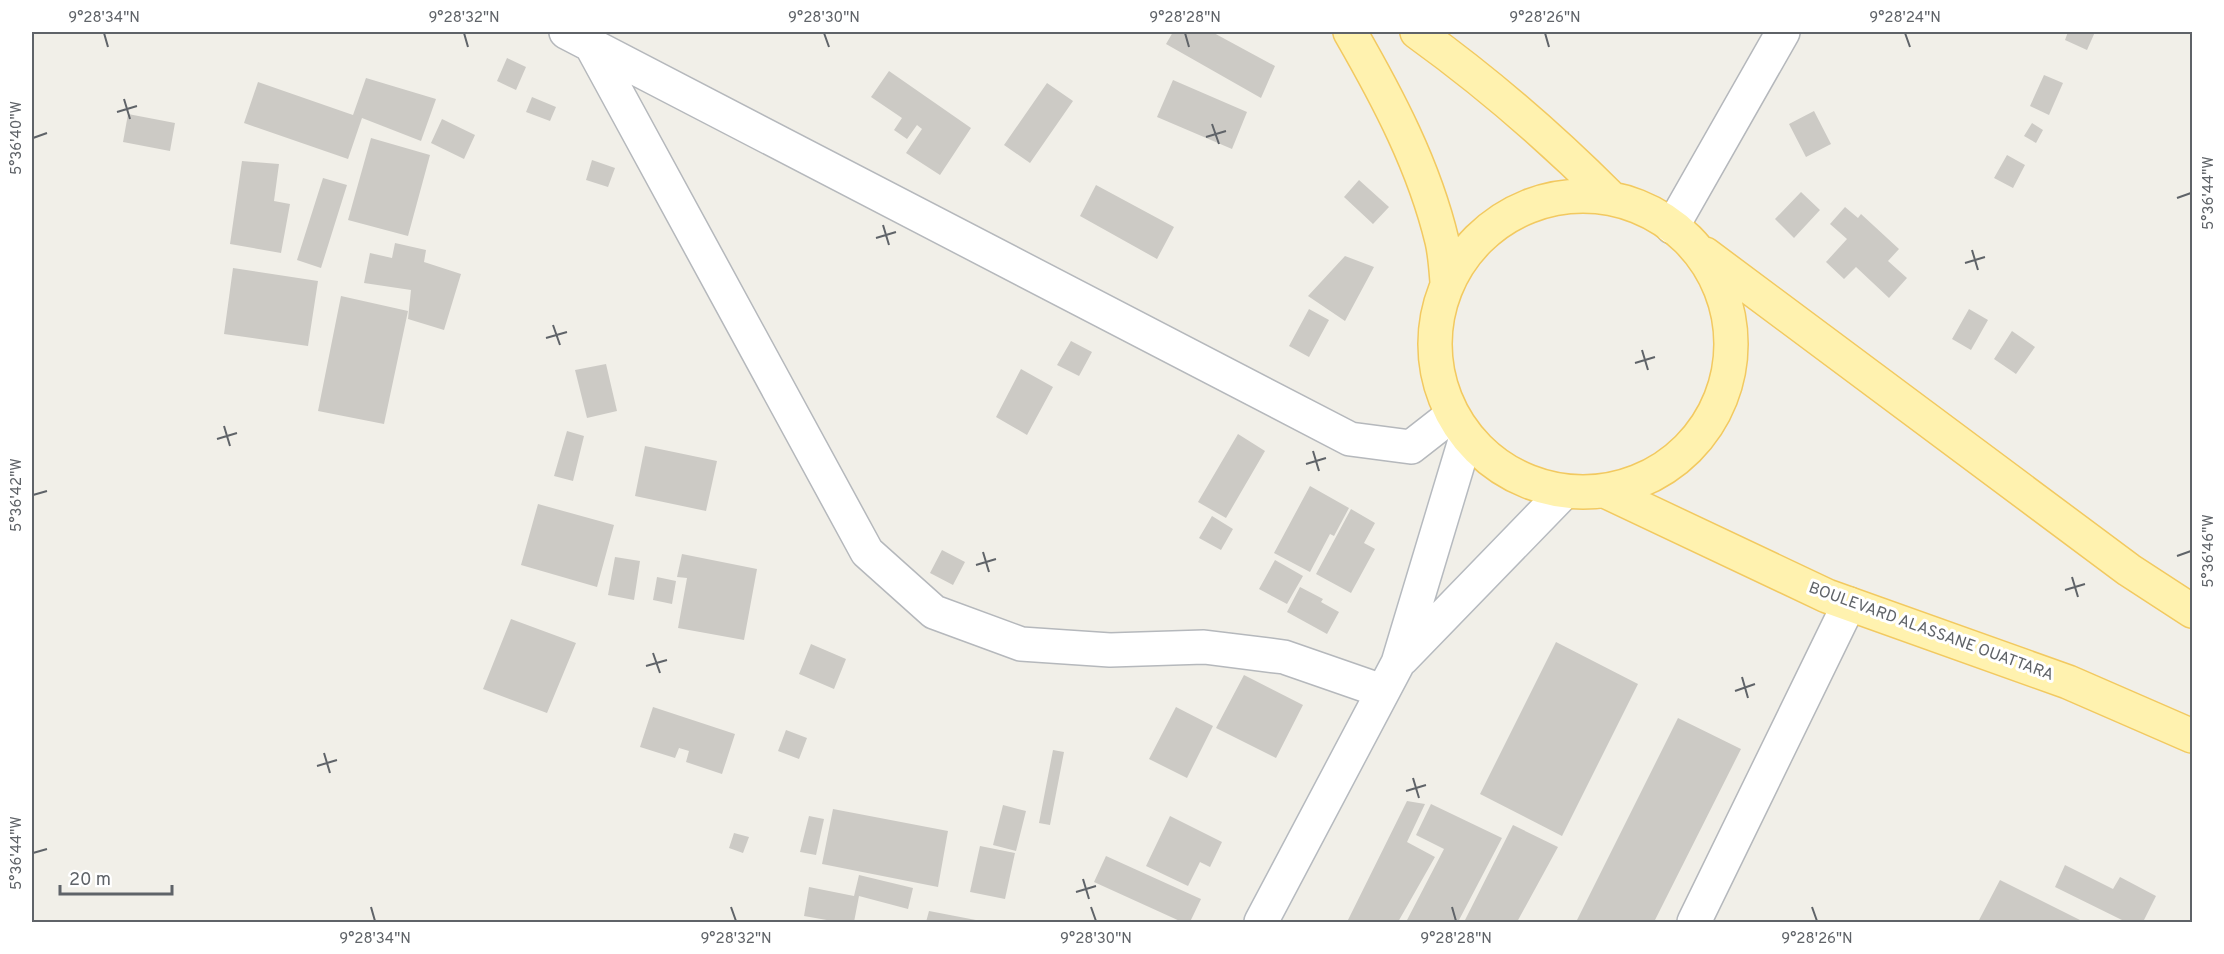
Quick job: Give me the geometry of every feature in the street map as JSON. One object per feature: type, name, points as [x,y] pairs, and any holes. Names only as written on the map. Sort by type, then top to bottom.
[{"type":"main road","points":[[1350,32],[1385,93],[1409,144],[1442,242],[1447,282]]},
{"type":"main road","points":[[1417,32],[1517,111],[1575,162],[1610,197],[1672,227],[1699,250],[2129,570],[2193,611]]},
{"type":"main road","points":[[1610,197],[1574,194],[1522,207],[1478,237],[1447,282],[1435,327],[1437,372],[1459,426],[1509,474],[1563,493],[1608,492],[1665,470],[1708,426],[1730,368],[1727,306],[1699,250]]},
{"type":"main road","name":"BOULEVARD ALASSANE OUATTARA","points":[[1608,492],[1827,596],[2068,682],[2193,736]]},
{"type":"street","points":[[1672,227],[1783,32]]},
{"type":"street","points":[[578,38],[1350,439],[1411,447],[1459,426]]},
{"type":"street","points":[[578,38],[867,552],[934,612],[1021,644],[1110,650],[1204,647],[1284,657],[1382,691]]},
{"type":"street","points":[[1398,663],[1459,426]]},
{"type":"street","points":[[1261,922],[1398,663],[1563,493]]},
{"type":"street","points":[[1694,922],[1849,604]]},
{"type":"building","points":[[1173,32],[1212,32],[1275,66],[1261,98],[1166,44]]},
{"type":"building","points":[[2068,32],[2095,32],[2087,50],[2065,40]]},
{"type":"building","points":[[507,58],[526,67],[516,90],[497,81]]},
{"type":"building","points":[[889,71],[971,128],[940,175],[906,153],[922,129],[917,125],[907,139],[894,130],[902,118],[871,97]]},
{"type":"building","points":[[2044,75],[2063,83],[2049,115],[2030,106]]},
{"type":"building","points":[[366,78],[436,99],[421,141],[362,118],[348,159],[244,123],[258,82],[353,115]]},
{"type":"building","points":[[1173,80],[1247,112],[1232,149],[1157,117]]},
{"type":"building","points":[[1047,83],[1073,101],[1030,163],[1004,145]]},
{"type":"building","points":[[532,97],[556,107],[550,121],[526,112]]},
{"type":"building","points":[[1814,111],[1831,144],[1806,157],[1789,124]]},
{"type":"building","points":[[128,114],[175,123],[170,151],[123,142]]},
{"type":"building","points":[[442,119],[475,135],[464,159],[431,143]]},
{"type":"building","points":[[2032,123],[2043,130],[2036,143],[2024,136]]},
{"type":"building","points":[[371,138],[430,155],[408,236],[348,220]]},
{"type":"building","points":[[2007,155],[2025,165],[2013,188],[1994,178]]},
{"type":"building","points":[[592,160],[615,168],[608,187],[586,180]]},
{"type":"building","points":[[242,161],[279,164],[274,201],[290,204],[281,253],[230,244]]},
{"type":"building","points":[[323,178],[347,185],[321,268],[297,260]]},
{"type":"building","points":[[1359,180],[1389,207],[1373,224],[1344,197]]},
{"type":"building","points":[[1096,185],[1174,227],[1157,259],[1080,216]]},
{"type":"building","points":[[1801,192],[1820,210],[1794,238],[1775,219]]},
{"type":"building","points":[[1845,207],[1858,218],[1861,214],[1899,249],[1888,261],[1907,278],[1889,298],[1856,267],[1844,279],[1826,262],[1847,239],[1830,224]]},
{"type":"building","points":[[395,243],[426,250],[424,262],[461,274],[444,330],[408,319],[411,290],[364,283],[370,253],[392,258]]},
{"type":"building","points":[[1345,256],[1374,267],[1345,321],[1308,296]]},
{"type":"building","points":[[233,268],[318,281],[308,346],[224,334]]},
{"type":"building","points":[[341,296],[408,311],[384,424],[318,411]]},
{"type":"building","points":[[1309,309],[1329,320],[1309,357],[1289,346]]},
{"type":"building","points":[[1969,309],[1988,320],[1971,350],[1952,339]]},
{"type":"building","points":[[2012,331],[2035,347],[2016,374],[1994,359]]},
{"type":"building","points":[[1071,341],[1092,352],[1079,376],[1057,365]]},
{"type":"building","points":[[606,364],[617,411],[587,418],[575,370]]},
{"type":"building","points":[[1021,369],[1053,387],[1027,435],[996,417]]},
{"type":"building","points":[[567,431],[584,436],[573,481],[554,476]]},
{"type":"building","points":[[1238,434],[1265,451],[1226,518],[1198,502]]},
{"type":"building","points":[[645,446],[717,461],[706,511],[635,496]]},
{"type":"building","points":[[1310,486],[1349,508],[1334,536],[1330,534],[1310,572],[1274,553]]},
{"type":"building","points":[[538,504],[614,525],[597,587],[521,565]]},
{"type":"building","points":[[1351,509],[1375,523],[1364,543],[1375,549],[1351,593],[1316,574]]},
{"type":"building","points":[[1212,516],[1233,529],[1221,550],[1199,538]]},
{"type":"building","points":[[942,550],[965,562],[953,585],[930,573]]},
{"type":"building","points":[[682,554],[757,569],[744,640],[678,628],[687,578],[677,577]]},
{"type":"building","points":[[615,557],[640,561],[634,600],[608,595]]},
{"type":"building","points":[[1275,560],[1303,576],[1287,604],[1259,589]]},
{"type":"building","points":[[657,577],[676,581],[672,604],[653,600]]},
{"type":"building","points":[[1300,587],[1323,599],[1321,602],[1339,612],[1327,634],[1287,612]]},
{"type":"building","points":[[511,619],[576,643],[547,713],[483,689]]},
{"type":"building","points":[[1556,642],[1638,684],[1562,836],[1480,794]]},
{"type":"building","points":[[811,644],[846,659],[834,689],[799,674]]},
{"type":"building","points":[[1244,675],[1303,705],[1276,758],[1216,728]]},
{"type":"building","points":[[653,707],[735,734],[722,774],[686,762],[689,751],[679,748],[675,758],[640,747]]},
{"type":"building","points":[[1176,707],[1213,726],[1187,778],[1149,759]]},
{"type":"building","points":[[1678,718],[1741,749],[1654,922],[1576,922]]},
{"type":"building","points":[[786,730],[807,738],[799,759],[778,751]]},
{"type":"building","points":[[1053,750],[1064,752],[1050,825],[1039,823]]},
{"type":"building","points":[[1407,801],[1425,804],[1407,842],[1435,857],[1398,922],[1347,922]]},
{"type":"building","points":[[1431,804],[1502,838],[1458,922],[1406,922],[1444,849],[1416,835]]},
{"type":"building","points":[[1003,805],[1026,811],[1016,851],[993,845]]},
{"type":"building","points":[[833,809],[948,831],[938,887],[822,864]]},
{"type":"building","points":[[809,816],[824,819],[816,855],[800,852]]},
{"type":"building","points":[[1170,816],[1222,842],[1210,867],[1200,862],[1188,886],[1146,866]]},
{"type":"building","points":[[1513,825],[1558,847],[1517,922],[1464,922]]},
{"type":"building","points":[[734,833],[749,837],[743,853],[729,848]]},
{"type":"building","points":[[980,846],[1015,853],[1005,899],[970,892]]},
{"type":"building","points":[[1106,856],[1201,899],[1190,922],[1182,922],[1094,882]]},
{"type":"building","points":[[2065,865],[2113,889],[2120,877],[2156,896],[2143,922],[2126,922],[2055,887]]},
{"type":"building","points":[[859,875],[913,888],[908,909],[859,896],[854,922],[838,922],[804,916],[809,887],[854,896]]},
{"type":"building","points":[[2000,880],[2084,922],[1978,922]]},
{"type":"building","points":[[929,911],[981,921],[981,922],[926,922]]}]
